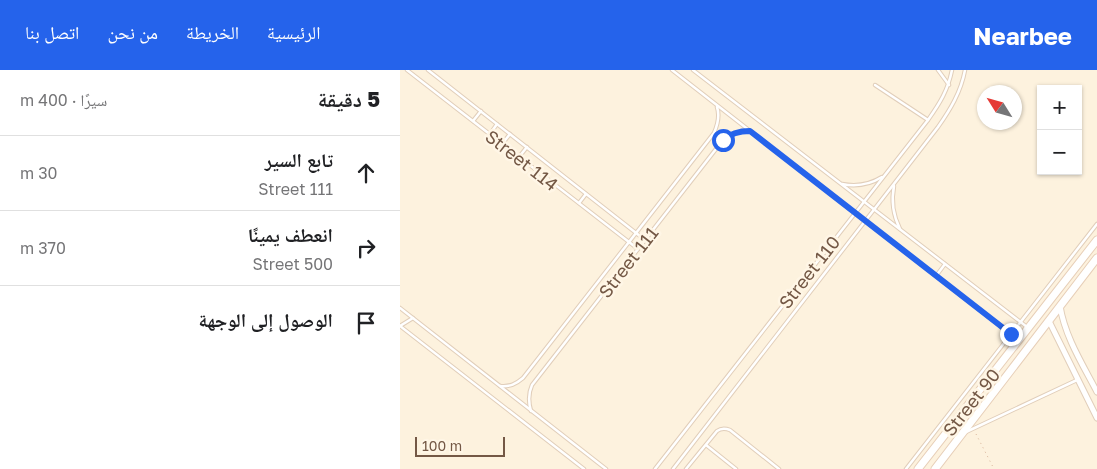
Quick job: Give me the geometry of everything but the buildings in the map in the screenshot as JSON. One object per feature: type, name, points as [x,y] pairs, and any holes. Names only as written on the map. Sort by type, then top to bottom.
[{"type":"street","name":"Street 90","points":[[918,469],[1097,240]]},
{"type":"street","name":"Street 90","points":[[935,469],[1097,258]]},
{"type":"street","points":[[1060,306],[1066,330],[1097,392]]},
{"type":"street","points":[[1049,321],[1097,418]]},
{"type":"lane","name":"Street 114","points":[[407,70],[638,249]]},
{"type":"lane","name":"Street 114","points":[[428,70],[645,240]]},
{"type":"lane","points":[[672,70],[1018,340]]},
{"type":"lane","points":[[693,70],[1028,328]]},
{"type":"lane","points":[[938,70],[949,85]]},
{"type":"lane","name":"Street 110","points":[[655,469],[928,120],[949,85],[952,70]]},
{"type":"lane","name":"Street 110","points":[[673,469],[938,127],[951,107],[965,70]]},
{"type":"lane","points":[[875,85],[928,120]]},
{"type":"lane","name":"Street 111","points":[[500,386],[510,386],[523,378],[714,133],[719,117],[717,105]]},
{"type":"lane","points":[[473,121],[481,111]]},
{"type":"lane","points":[[490,134],[497,124]]},
{"type":"lane","name":"Street 111","points":[[531,410],[528,400],[532,385],[723,140],[733,134],[750,131]]},
{"type":"lane","points":[[502,144],[510,134]]},
{"type":"lane","points":[[519,157],[527,147]]},
{"type":"lane","points":[[842,184],[853,186],[865,185],[885,175]]},
{"type":"lane","points":[[895,183],[892,207],[901,230]]},
{"type":"lane","points":[[579,203],[586,194]]},
{"type":"lane","points":[[906,469],[1097,224]]},
{"type":"lane","points":[[936,276],[945,264]]},
{"type":"lane","points":[[400,308],[606,469]]},
{"type":"lane","points":[[413,318],[400,326],[584,469]]},
{"type":"lane","points":[[962,433],[1078,379]]},
{"type":"lane","points":[[687,469],[706,444],[723,428],[728,429],[779,469]]},
{"type":"lane","points":[[706,444],[736,469]]},
{"type":"path","points":[[973,428],[994,469]]},
{"type":"route","points":[[723,140],[738,132],[750,131],[1011,334]]}]
